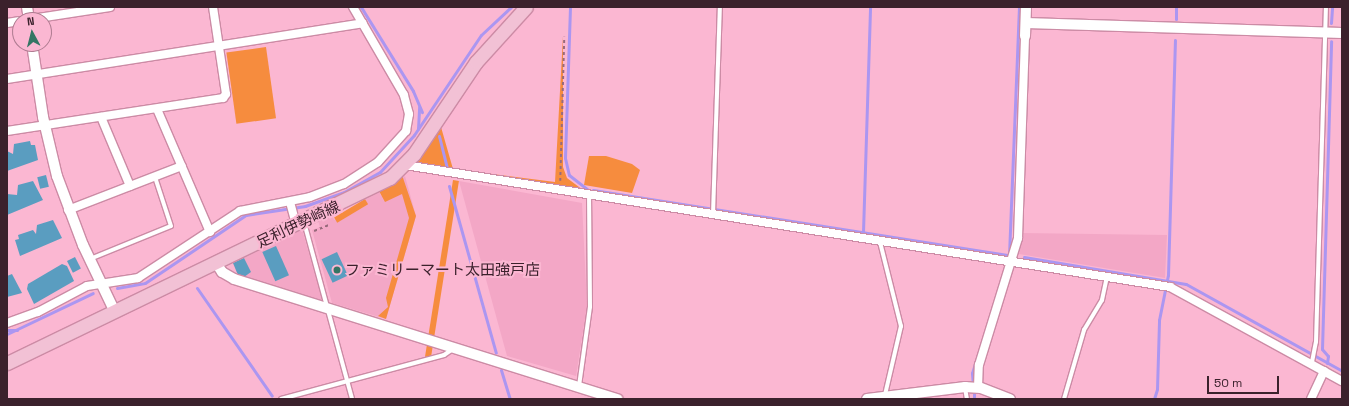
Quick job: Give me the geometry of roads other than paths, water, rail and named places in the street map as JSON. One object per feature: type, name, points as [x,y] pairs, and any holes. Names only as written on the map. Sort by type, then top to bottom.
[{"type":"main road","name":"足利伊勢崎線","points":[[7,363],[114,310],[216,263],[294,213],[379,186],[405,166],[476,62],[526,7]]},
{"type":"street","points":[[52,16],[110,7]]},
{"type":"street","points":[[7,132],[225,97],[213,7]]},
{"type":"street","points":[[7,322],[101,282],[142,276],[244,209],[294,213],[364,173],[390,152],[409,126],[404,96],[364,23],[353,7]]},
{"type":"street","points":[[978,388],[979,365],[1013,262],[1018,238],[1026,7]]},
{"type":"street","points":[[7,79],[219,47],[364,23]]},
{"type":"street","points":[[1026,24],[1342,33]]},
{"type":"street","points":[[33,52],[45,126],[68,210],[114,310]]},
{"type":"street","points":[[157,109],[210,232]]},
{"type":"street","points":[[101,117],[130,186]]},
{"type":"street","points":[[68,210],[182,166]]},
{"type":"street","points":[[405,166],[589,198],[1107,277],[1184,292],[1312,362],[1342,381]]},
{"type":"street","points":[[216,263],[222,272],[234,279],[618,399]]},
{"type":"street","points":[[1311,399],[1324,371]]},
{"type":"street","points":[[867,399],[965,387],[978,388],[1010,399]]},
{"type":"lane","points":[[713,216],[720,7]]},
{"type":"lane","points":[[1312,362],[1316,342],[1326,7]]},
{"type":"lane","points":[[90,259],[171,226],[155,176]]},
{"type":"lane","points":[[579,387],[590,308],[589,198]]},
{"type":"lane","points":[[294,213],[329,309],[352,399]]},
{"type":"lane","points":[[880,242],[900,326],[885,396]]},
{"type":"lane","points":[[1064,399],[1084,330],[1102,300],[1107,277]]},
{"type":"lane","points":[[281,399],[444,355],[455,347]]},
{"type":"lane","points":[[965,387],[967,399]]},
{"type":"waterway","points":[[361,7],[413,91],[422,112]]},
{"type":"waterway","points":[[117,288],[145,283],[246,215],[305,206],[344,192],[380,172],[414,135],[481,35],[511,7]]},
{"type":"waterway","points":[[570,7],[565,158],[569,175],[587,189]]},
{"type":"waterway","points":[[863,232],[870,7]]},
{"type":"waterway","points":[[593,190],[1009,255],[1019,7]]},
{"type":"waterway","points":[[1176,7],[1176,19]]},
{"type":"waterway","points":[[1331,23],[1332,7]]},
{"type":"waterway","points":[[1154,399],[1157,389],[1159,320],[1168,275],[1175,40]]},
{"type":"waterway","points":[[1327,363],[1328,356],[1322,349],[1331,41]]},
{"type":"waterway","points":[[418,129],[419,107]]},
{"type":"waterway","points":[[439,136],[447,168]]},
{"type":"waterway","points":[[449,186],[496,353]]},
{"type":"waterway","points":[[1024,257],[1186,284],[1342,371]]},
{"type":"waterway","points":[[197,288],[272,396]]},
{"type":"waterway","points":[[7,334],[93,293]]},
{"type":"waterway","points":[[7,330],[17,330]]},
{"type":"waterway","points":[[973,385],[972,373],[979,352]]},
{"type":"waterway","points":[[501,370],[510,399]]},
{"type":"waterway","points":[[974,390],[974,399]]},
{"type":"place","name":"ファミリーマート太田強戸店","points":[[337,270]]}]
